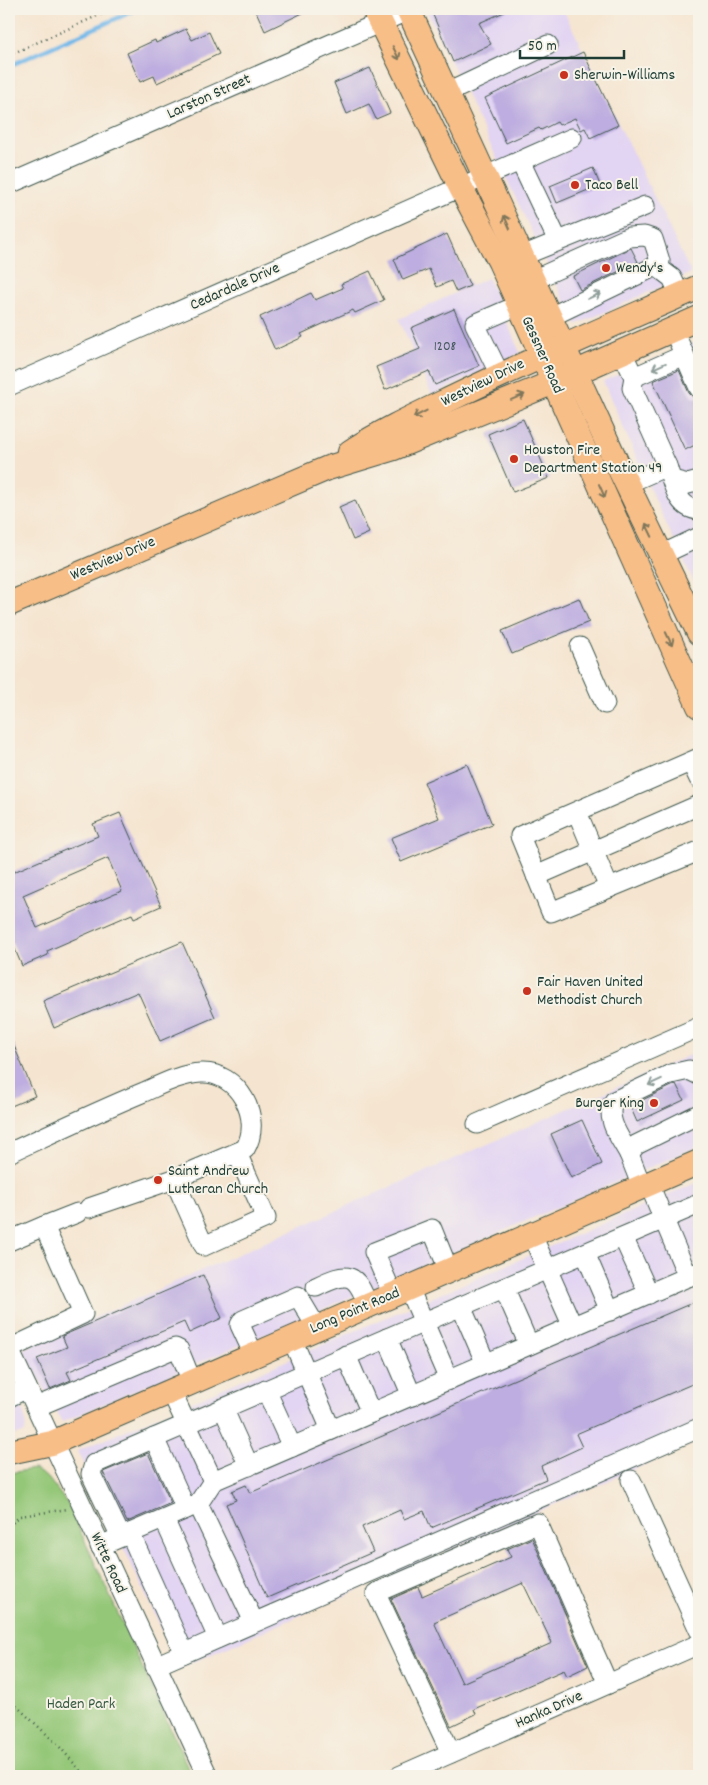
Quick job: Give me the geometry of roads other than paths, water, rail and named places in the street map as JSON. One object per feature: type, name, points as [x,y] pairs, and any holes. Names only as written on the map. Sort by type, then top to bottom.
[{"type":"main road","name":"Gessner Road","points":[[408,9],[550,317],[553,351]]},
{"type":"main road","name":"Gessner Road","points":[[378,15],[519,305],[553,351],[586,425],[644,586],[699,706]]},
{"type":"main road","name":"Westview Drive","points":[[328,468],[365,442],[500,375],[689,291]]},
{"type":"main road","name":"Westview Drive","points":[[9,604],[328,468],[394,448],[564,378],[699,318]]},
{"type":"main road","name":"Gessner Road","points":[[586,425],[626,484],[666,564],[696,617]]},
{"type":"main road","points":[[644,586],[666,564]]},
{"type":"main road","name":"Long Point Road","points":[[9,1452],[52,1443],[699,1162]]},
{"type":"street","name":"Larston Street","points":[[9,184],[378,15],[408,9]]},
{"type":"street","points":[[447,93],[548,45]]},
{"type":"street","name":"Cedardale Drive","points":[[9,386],[572,138]]},
{"type":"street","points":[[520,161],[558,241]]},
{"type":"street","points":[[522,256],[645,206]]},
{"type":"street","points":[[533,280],[637,236],[653,239],[660,260],[656,266],[550,317]]},
{"type":"street","points":[[656,266],[689,291]]},
{"type":"street","points":[[500,375],[475,324],[519,305]]},
{"type":"street","points":[[673,329],[699,388]]},
{"type":"street","points":[[622,352],[634,377],[632,388],[673,476],[680,500],[685,506],[699,510]]},
{"type":"street","points":[[684,355],[694,364],[699,376]]},
{"type":"street","points":[[634,377],[684,355]]},
{"type":"street","points":[[673,476],[686,495],[692,499],[699,499]]},
{"type":"street","points":[[626,484],[673,476],[688,484],[699,481]]},
{"type":"street","points":[[666,564],[699,537]]},
{"type":"street","points":[[580,647],[606,704]]},
{"type":"street","points":[[699,779],[695,760],[520,836],[551,912],[699,851]]},
{"type":"street","points":[[536,876],[699,805]]},
{"type":"street","points":[[577,812],[610,888]]},
{"type":"street","points":[[476,1124],[699,1027]]},
{"type":"street","points":[[100,1546],[192,1507],[213,1481],[694,1275],[612,1122],[611,1106],[614,1101],[672,1074],[690,1070],[699,1075]]},
{"type":"street","points":[[9,1153],[112,1105],[183,1076],[202,1073],[216,1074],[229,1080],[244,1100],[250,1116],[252,1134],[245,1149],[174,1180],[83,1210],[9,1241]]},
{"type":"street","points":[[629,1154],[636,1145],[699,1114]]},
{"type":"street","points":[[174,1180],[202,1244],[207,1245],[266,1218],[237,1153]]},
{"type":"street","points":[[184,1653],[125,1535],[91,1474],[94,1464],[699,1204]]},
{"type":"street","points":[[9,1349],[83,1314],[44,1226]]},
{"type":"street","points":[[449,1271],[432,1229],[374,1252],[424,1322],[449,1380]]},
{"type":"street","points":[[532,1235],[573,1326]]},
{"type":"street","points":[[623,1236],[649,1294]]},
{"type":"street","points":[[585,1253],[610,1311]]},
{"type":"street","points":[[316,1287],[335,1278],[354,1279],[361,1287],[368,1306]]},
{"type":"street","points":[[504,1288],[529,1345]]},
{"type":"street","points":[[254,1355],[240,1325],[243,1320],[298,1296],[318,1328]]},
{"type":"street","points":[[461,1306],[486,1364]]},
{"type":"street","points":[[387,1338],[412,1396]]},
{"type":"street","points":[[292,1339],[331,1430]]},
{"type":"street","points":[[36,1407],[175,1348],[179,1350],[185,1424],[213,1481]]},
{"type":"street","name":"Witte Road","points":[[9,1349],[155,1666],[208,1776]]},
{"type":"street","points":[[346,1355],[372,1413]]},
{"type":"street","points":[[9,1397],[27,1388]]},
{"type":"street","points":[[266,1390],[292,1447]]},
{"type":"street","points":[[223,1408],[249,1466]]},
{"type":"street","points":[[155,1666],[699,1428]]},
{"type":"street","points":[[154,1438],[254,1622]]},
{"type":"street","points":[[631,1480],[699,1630]]},
{"type":"street","points":[[164,1519],[218,1638]]},
{"type":"street","points":[[451,1753],[376,1593],[538,1524],[608,1684]]},
{"type":"street","name":"Hanka Drive","points":[[399,1776],[699,1644]]},
{"type":"waterway","points":[[9,66],[138,9]]},
{"type":"place","name":"Sherwin-Williams","points":[[564,75]]},
{"type":"place","name":"Taco Bell","points":[[575,185]]},
{"type":"place","name":"Wendy's","points":[[606,268]]},
{"type":"place","name":"Houston Fire Department Station 49","points":[[514,459]]},
{"type":"place","name":"Fair Haven United Methodist Church","points":[[527,991]]},
{"type":"place","name":"Burger King","points":[[654,1103]]},
{"type":"place","name":"Saint Andrew Lutheran Church","points":[[158,1180]]},
{"type":"park label","name":"Haden Park","points":[[81,1704]]}]
